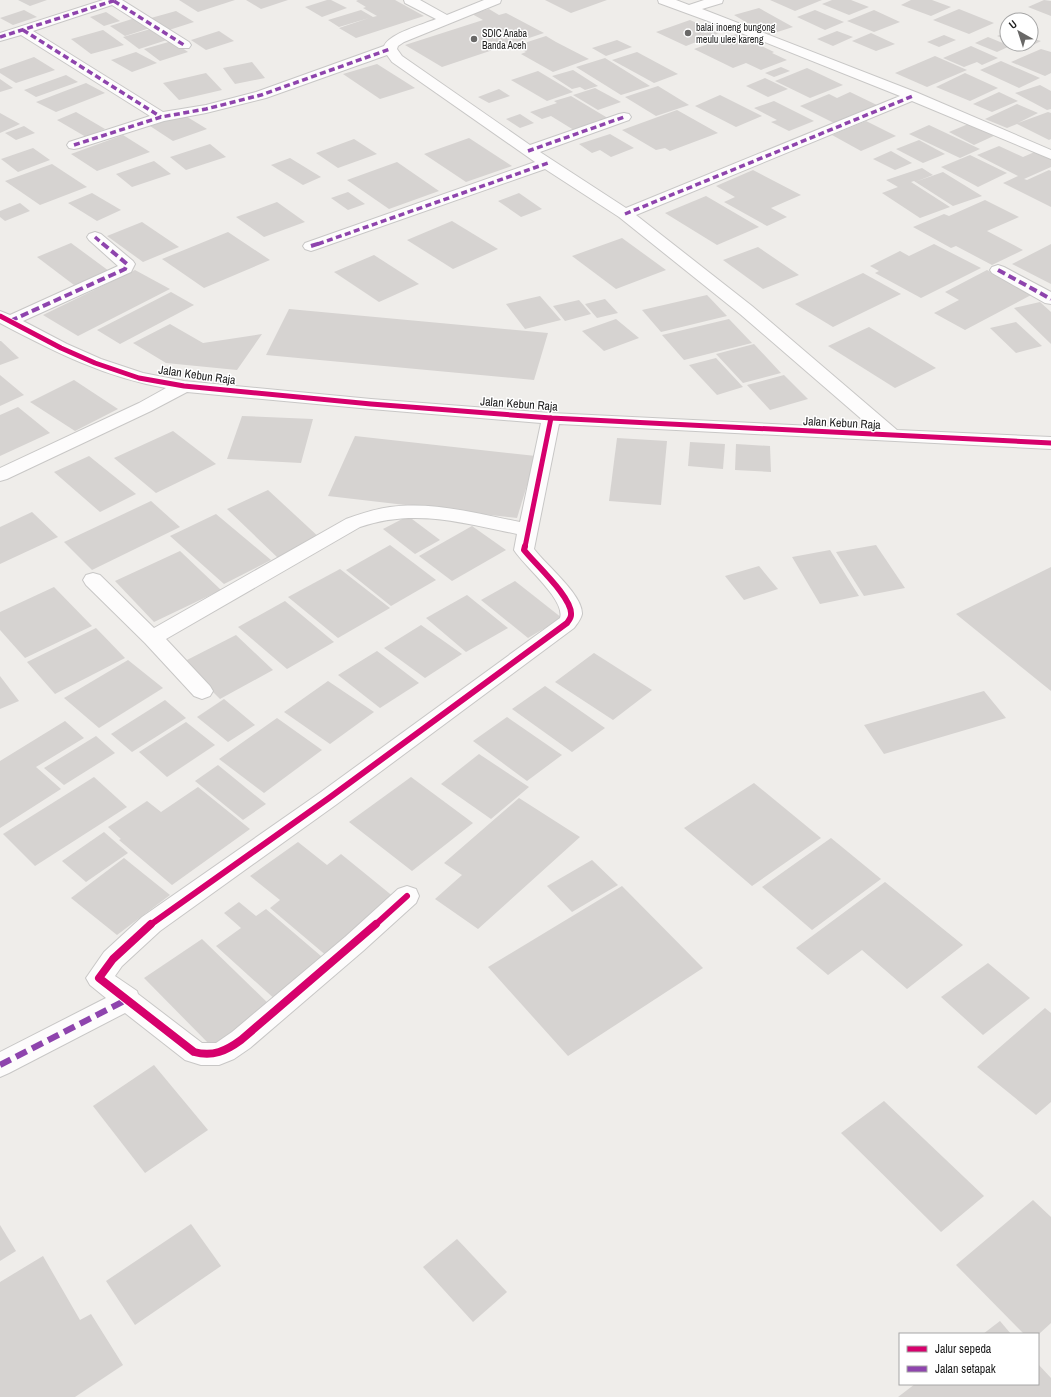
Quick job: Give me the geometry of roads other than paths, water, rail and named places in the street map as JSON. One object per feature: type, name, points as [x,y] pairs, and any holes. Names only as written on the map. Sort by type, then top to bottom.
[{"type":"street","points":[[2,34],[23,30],[115,0],[184,45]]},
{"type":"street","points":[[410,0],[447,20]]},
{"type":"street","points":[[74,145],[161,117],[235,102],[390,49],[392,44],[399,39],[496,0]]},
{"type":"street","points":[[664,0],[913,96],[1051,155]]},
{"type":"street","points":[[690,9],[717,0]]},
{"type":"street","points":[[23,30],[161,117]]},
{"type":"street","points":[[390,49],[397,59],[528,151],[625,214],[746,310],[893,436]]},
{"type":"street","points":[[625,214],[913,96]]},
{"type":"street","points":[[528,151],[624,116]]},
{"type":"street","points":[[312,246],[548,163]]},
{"type":"street","points":[[5,319],[124,269],[127,264],[122,258],[95,237]]},
{"type":"street","points":[[998,270],[1051,299]]},
{"type":"street","name":"Jalan Kebun Raja","points":[[5,319],[61,348],[95,363],[139,378],[184,386],[364,404],[551,418],[1051,443]]},
{"type":"street","points":[[0,475],[145,407],[184,386]]},
{"type":"street","points":[[407,896],[354,944],[241,1040],[227,1050],[213,1055],[204,1055],[194,1052],[128,999],[99,978],[113,959],[151,924],[329,798],[567,623],[571,617],[572,611],[564,596],[529,558],[524,550],[551,418]]},
{"type":"street","points":[[152,638],[336,532],[353,523],[373,516],[397,512],[442,514],[527,530]]},
{"type":"street","points":[[93,580],[152,638],[202,691]]},
{"type":"street","points":[[0,1066],[128,999]]},
{"type":"place","name":"balai inoeng bungong meulu ulee kareng","points":[[688,33]]},
{"type":"place","name":"SDIC Anaba Banda Aceh","points":[[474,39]]}]
